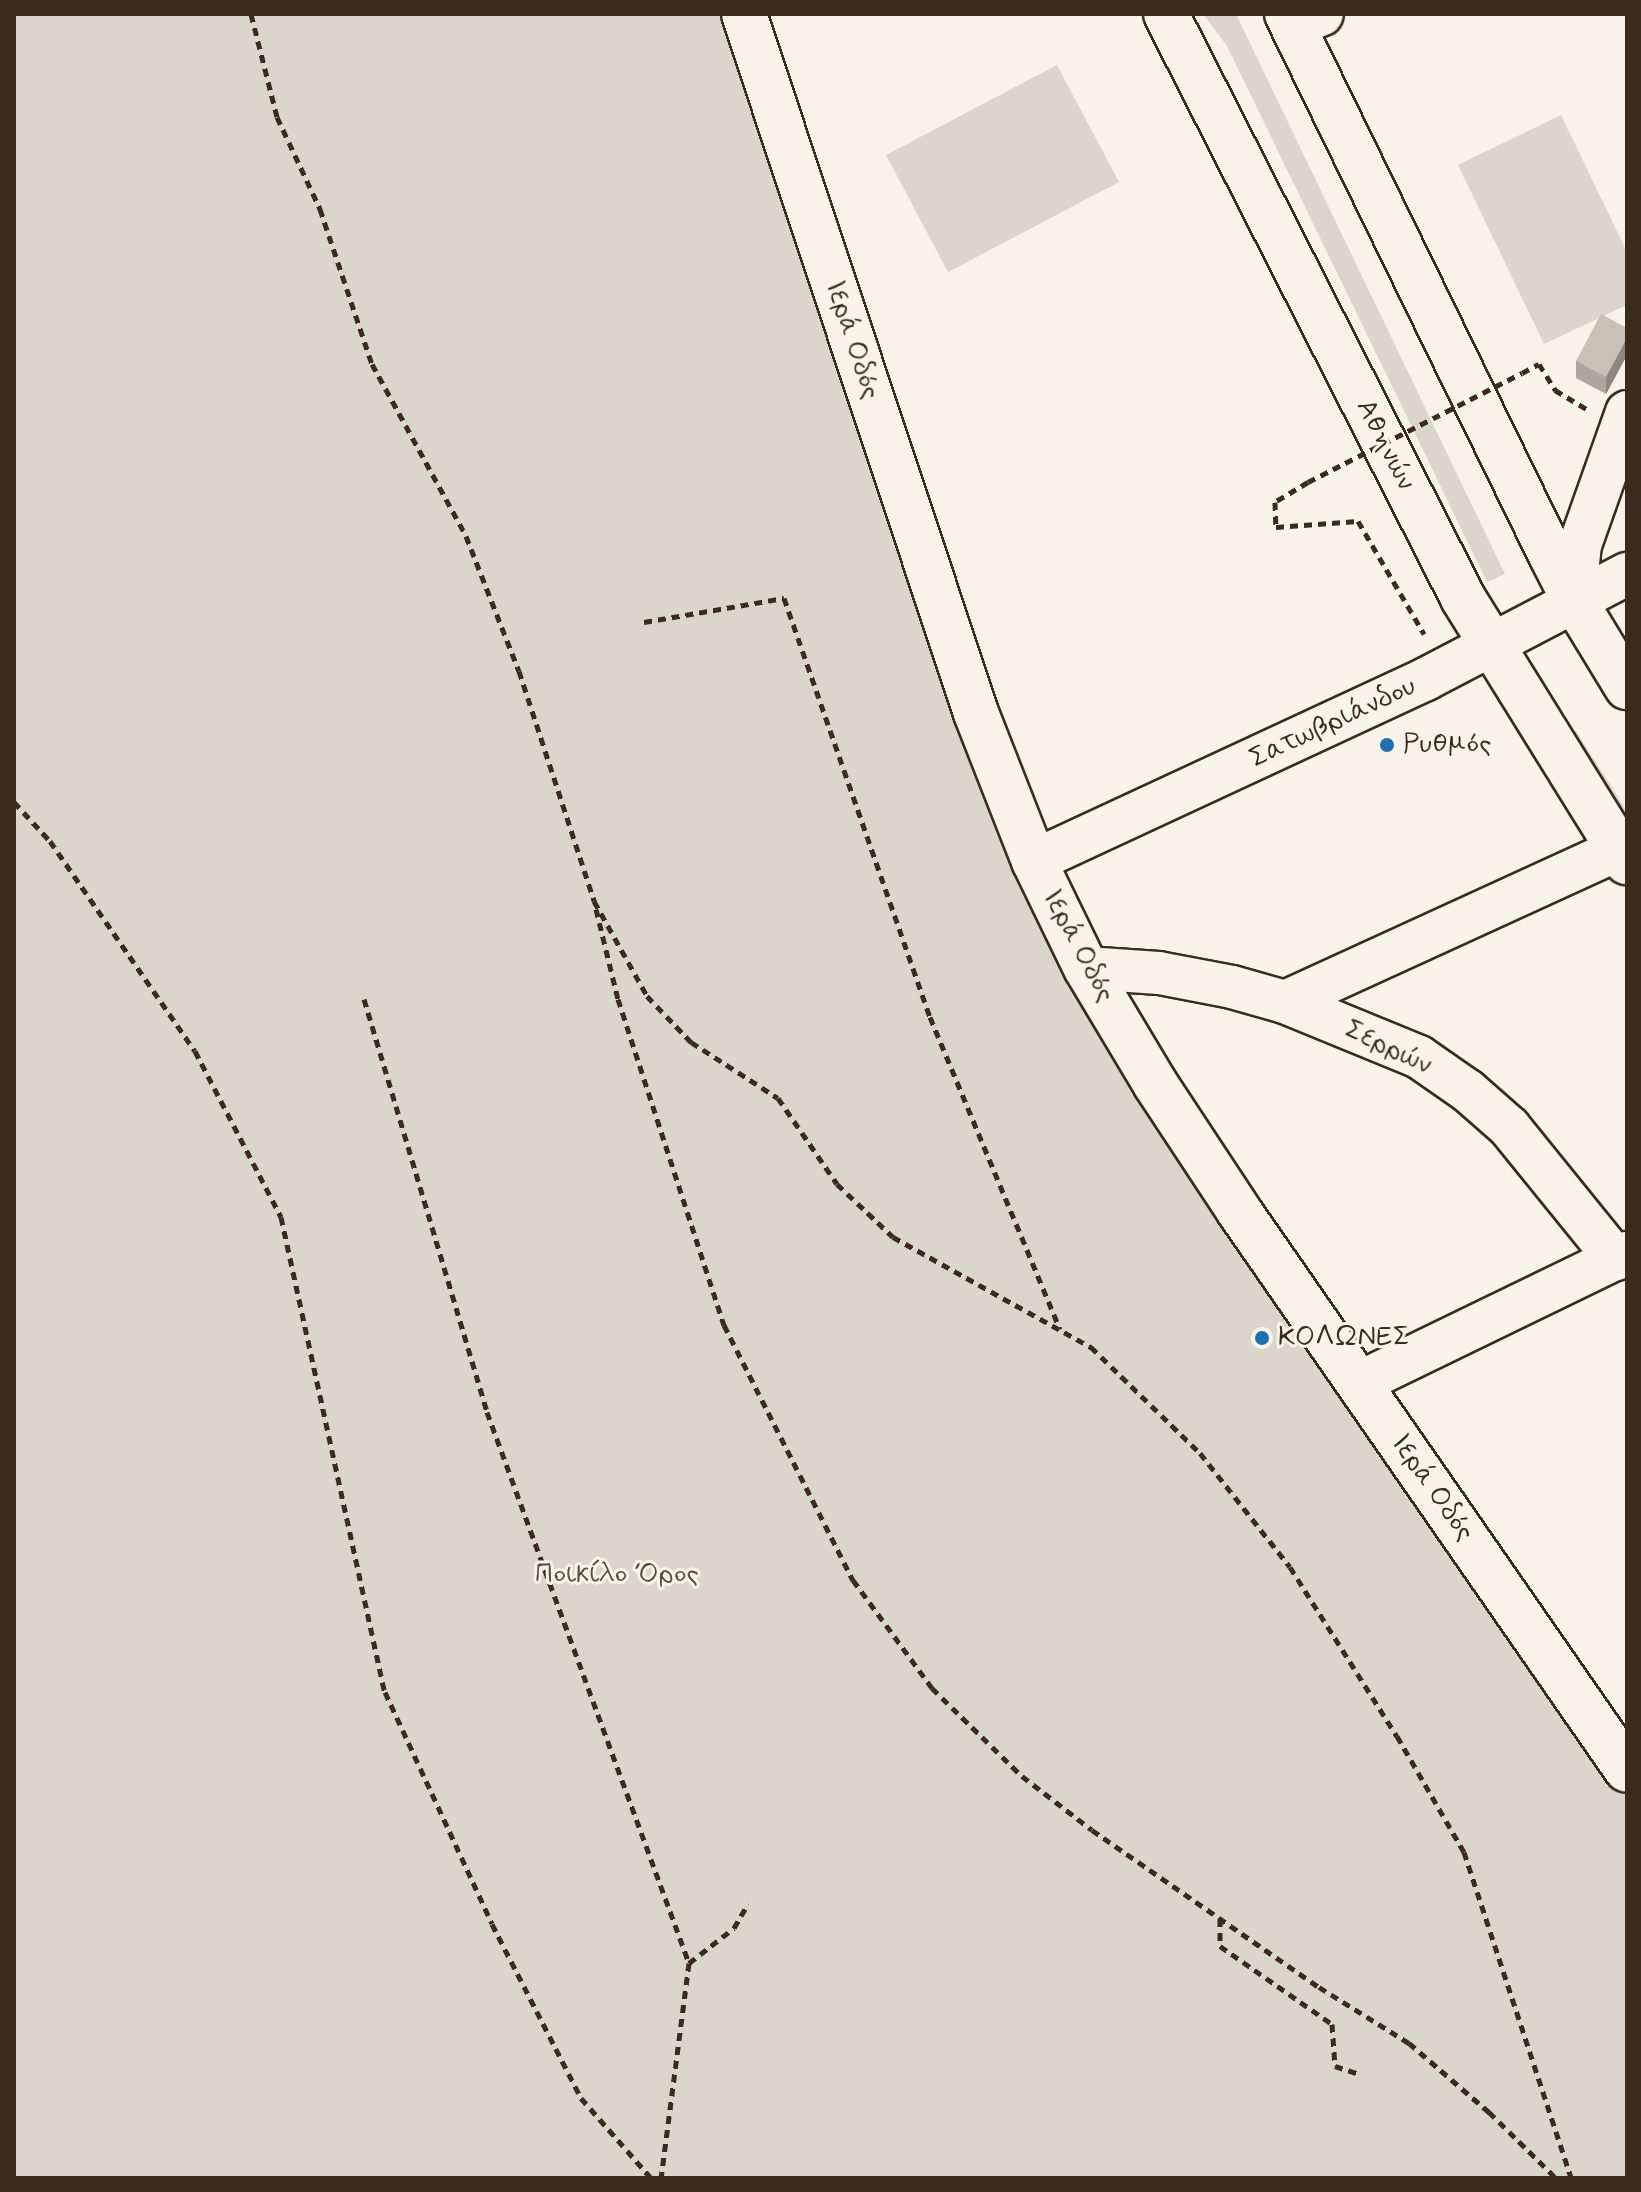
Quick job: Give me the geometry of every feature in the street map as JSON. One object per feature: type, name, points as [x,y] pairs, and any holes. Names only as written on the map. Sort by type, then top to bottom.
[{"type":"main road","name":"Ιερά Οδός","points":[[744,14],[976,713],[1034,861],[1086,968],[1156,1085],[1239,1211],[1627,1770]]},
{"type":"main road","name":"Αθηνών","points":[[1166,14],[1463,598],[1623,856]]},
{"type":"main road","points":[[1301,18],[1574,600],[1627,687]]},
{"type":"street","points":[[1574,600],[1580,545],[1625,416]]},
{"type":"street","name":"Σατωβριάνδου","points":[[1034,861],[1444,669],[1627,574]]},
{"type":"street","points":[[1285,1002],[1623,856]]},
{"type":"street","name":"Σερρών","points":[[1086,968],[1196,979],[1285,1002],[1419,1057],[1468,1091],[1509,1127],[1622,1256]]},
{"type":"street","points":[[1359,1383],[1622,1256]]},
{"type":"path","points":[[251,14],[277,117],[320,209],[372,364],[466,536],[519,671],[594,901],[618,999],[724,1325],[853,1580],[932,1688],[1022,1776],[1092,1830],[1319,1987],[1409,2043],[1489,2112],[1556,2178]]},
{"type":"path","points":[[1444,669],[1358,521],[1276,527],[1275,502],[1308,482],[1539,364],[1555,390],[1588,410],[1625,416]]},
{"type":"path","points":[[644,622],[784,598],[930,1017],[1061,1330]]},
{"type":"path","points":[[14,802],[50,841],[195,1051],[281,1217],[385,1692],[492,1924],[581,2098],[651,2178]]},
{"type":"path","points":[[594,901],[647,996],[691,1042],[778,1098],[837,1184],[893,1237],[1091,1347],[1200,1453],[1290,1567],[1397,1736],[1464,1852],[1571,2178]]},
{"type":"path","points":[[364,999],[487,1412],[689,1963],[661,2178]]},
{"type":"path","points":[[689,1963],[734,1928],[748,1904]]},
{"type":"path","points":[[1220,1917],[1220,1946],[1332,2024],[1335,2066],[1360,2074]]},
{"type":"green space","name":"Ποικίλο Όρος","points":[[14,14],[744,14],[1034,861],[1627,1770],[1627,2178],[14,2178]]},
{"type":"green space","points":[[1203,14],[1236,14],[1505,574],[1487,582],[1227,46]]},
{"type":"green space","points":[[1057,65],[1119,182],[948,272],[886,155]]},
{"type":"green space","points":[[1561,115],[1627,252],[1627,305],[1544,344],[1458,165]]},
{"type":"green space","points":[[1576,731],[1627,811],[1627,840],[1563,739]]},
{"type":"building","points":[[1601,314],[1627,328],[1627,338],[1606,377],[1576,361]]},
{"type":"place","name":"Ρυθμός","points":[[1387,745]]},
{"type":"place","name":"ΚΟΛΩΝΕΣ","points":[[1262,1338]]}]
